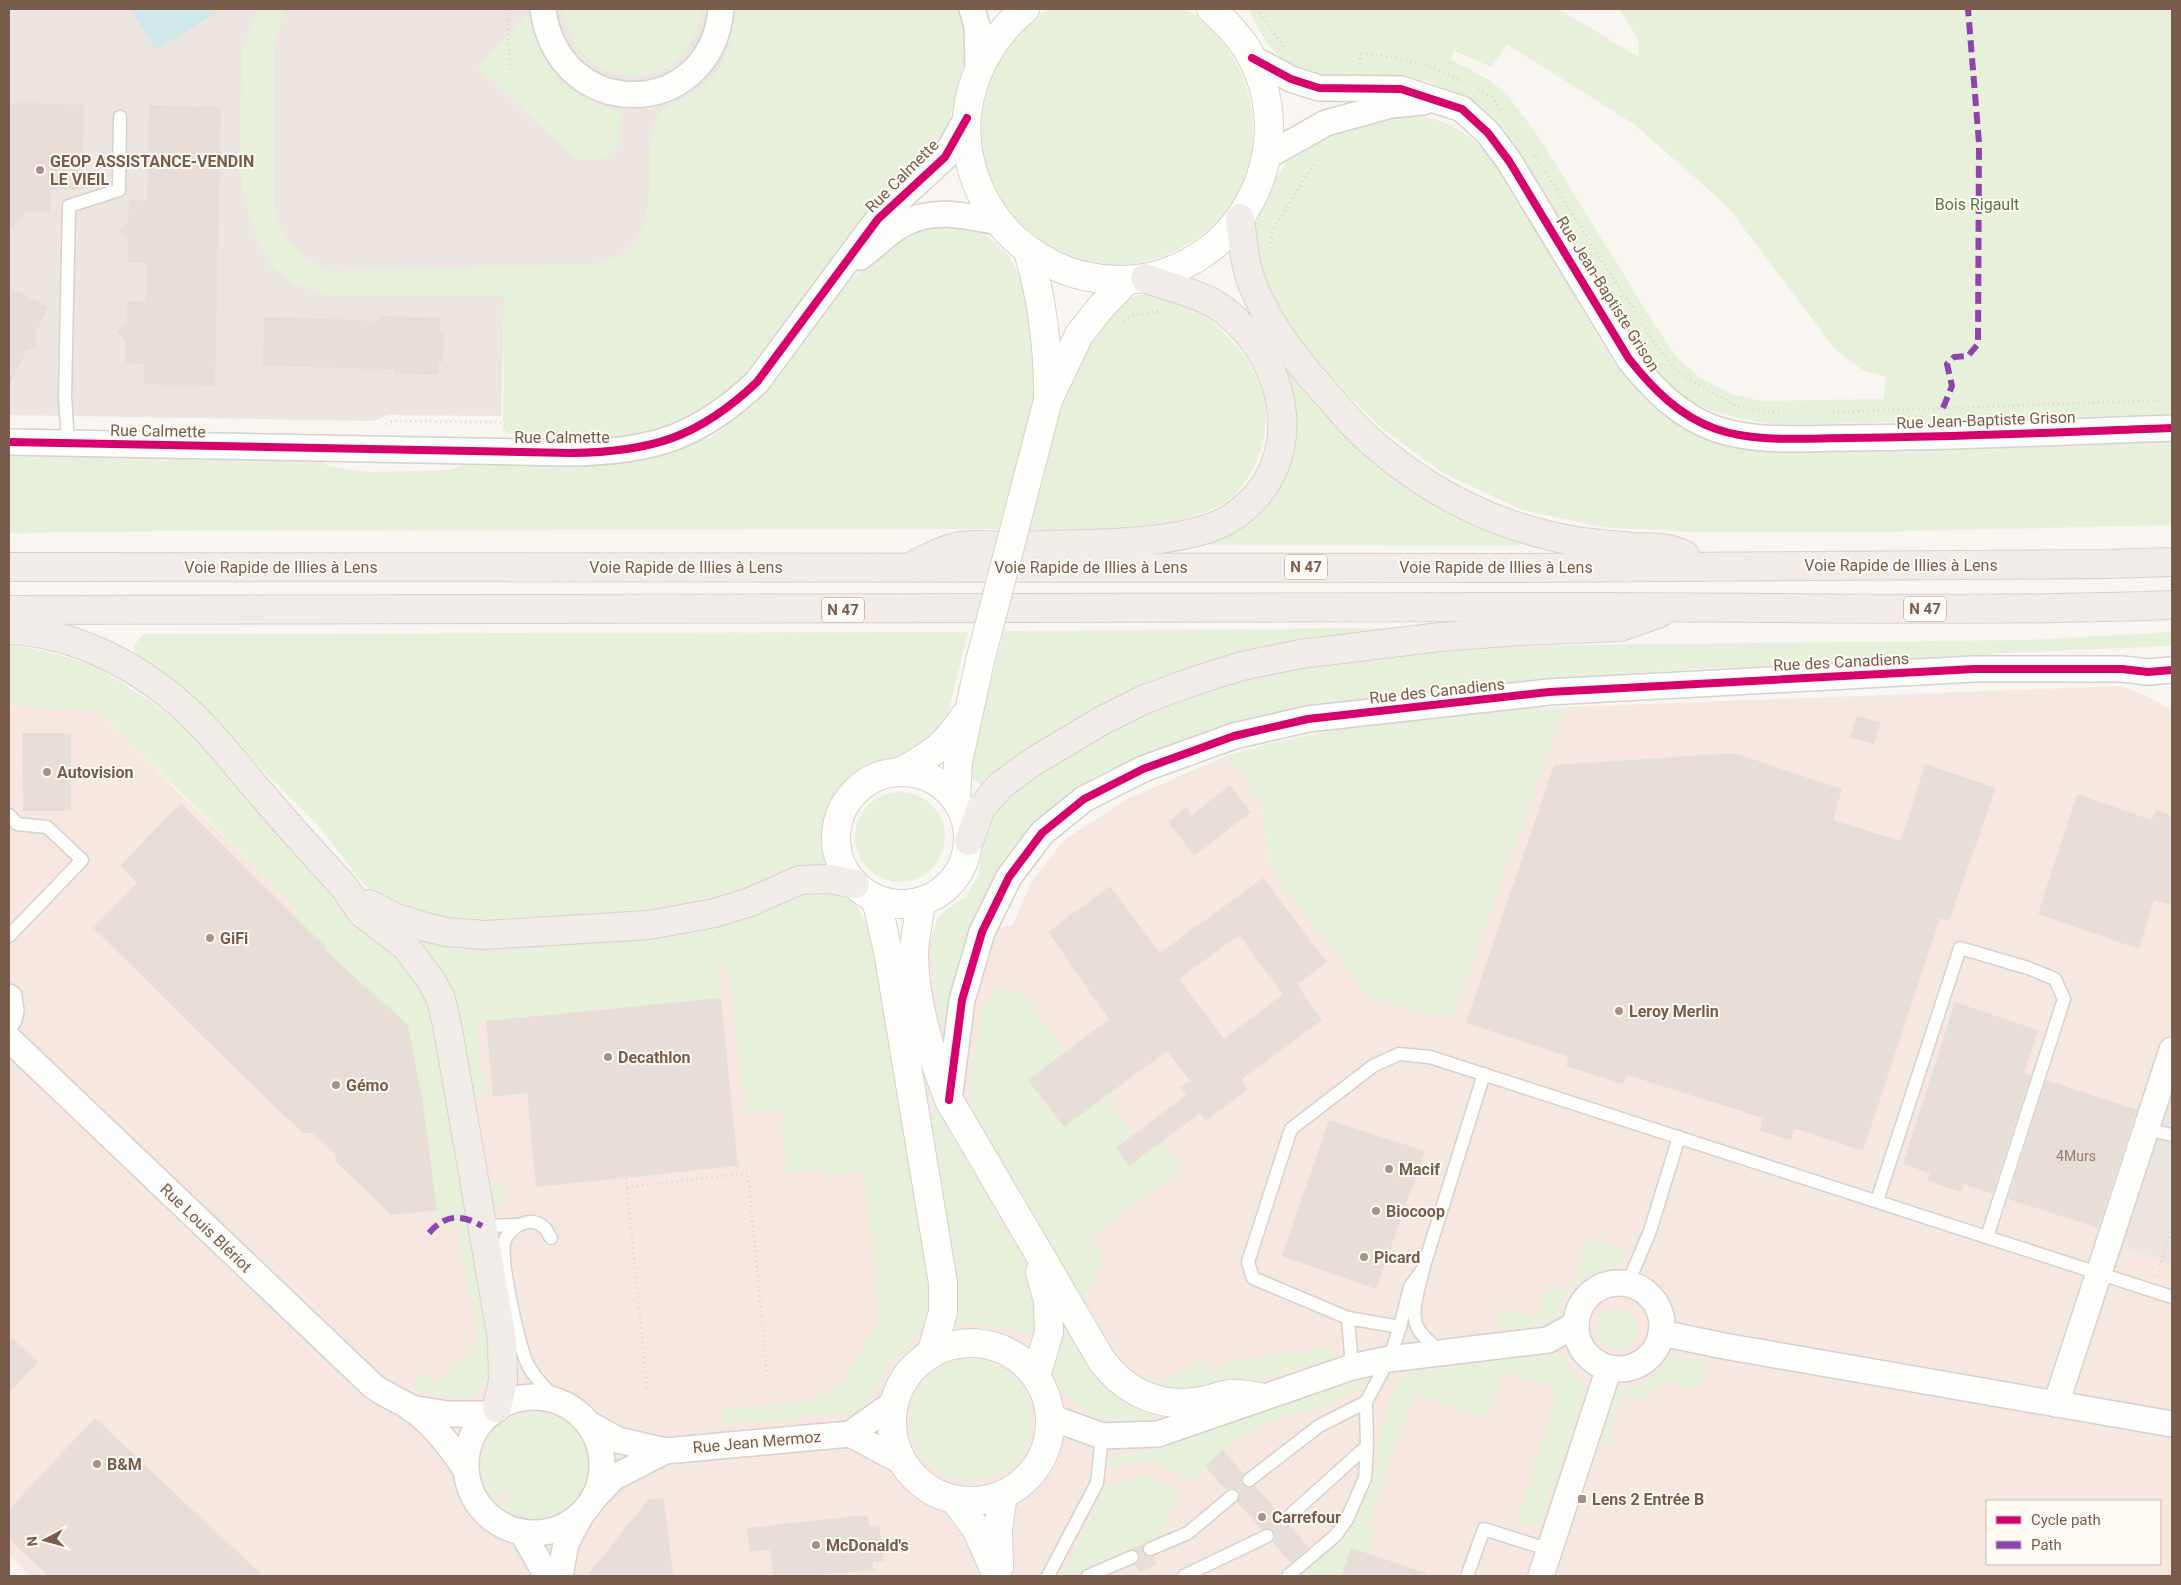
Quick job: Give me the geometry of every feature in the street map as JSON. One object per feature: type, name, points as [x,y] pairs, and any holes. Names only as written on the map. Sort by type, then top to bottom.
[{"type":"highway","points":[[1240,218],[1244,253],[1253,287],[1274,326],[1304,370],[1365,437],[1397,465],[1474,511],[1514,527],[1557,538],[1633,547],[1672,548],[1706,566]]},
{"type":"highway","points":[[906,567],[953,547],[1137,541],[1187,536],[1228,520],[1246,506],[1261,490],[1271,473],[1281,444],[1283,416],[1280,392],[1273,372],[1261,350],[1243,327],[1224,310],[1202,297],[1136,279]]},
{"type":"highway","name":"Voie Rapide de Illies à Lens","points":[[9,567],[1706,566],[2172,562]]},
{"type":"highway","name":"N 47","points":[[9,610],[916,610],[1677,606],[1912,610],[2172,605]]},
{"type":"highway","points":[[969,841],[981,808],[1000,786],[1031,763],[1103,720],[1145,699],[1197,680],[1242,666],[1300,654],[1440,637],[1520,630],[1620,628],[1677,606]]},
{"type":"highway","points":[[9,630],[43,634],[92,648],[120,662],[156,686],[191,714],[346,888],[361,912],[411,953],[431,980],[440,999],[482,1226],[504,1358],[503,1381],[493,1411]]},
{"type":"highway","points":[[346,888],[369,904],[394,917],[446,932],[485,935],[657,924],[715,913],[750,902],[800,880],[830,878],[865,892]]},
{"type":"street","points":[[542,9],[545,28],[553,48],[572,72],[592,86],[624,95],[649,94],[665,89],[683,79],[706,57],[719,28],[721,9]]},
{"type":"street","points":[[972,9],[977,26],[978,68]]},
{"type":"street","points":[[1025,9],[999,34],[978,68],[970,92],[967,118],[967,146],[973,173],[984,199],[998,222],[1028,251],[1051,265],[1095,279],[1136,279],[1166,272],[1194,260],[1224,237],[1240,218],[1257,189],[1267,156],[1269,127],[1267,104],[1252,58],[1240,39],[1211,9]]},
{"type":"street","name":"Rue Jean-Baptiste Grison","points":[[1252,58],[1291,80],[1319,88],[1401,88],[1462,109],[1488,132],[1509,161],[1629,359],[1650,385],[1669,403],[1694,420],[1718,430],[1750,436],[1788,438],[1891,438],[2172,428]]},
{"type":"street","name":"Rue Jean-Baptiste Grison","points":[[1267,156],[1326,123],[1391,105],[1437,101]]},
{"type":"street","name":"Rue Calmette","points":[[9,442],[571,453],[604,453],[648,447],[714,418],[734,404],[757,382],[878,219],[945,157],[967,118]]},
{"type":"street","name":"Rue Calmette","points":[[837,276],[903,224],[931,214],[962,215],[998,222]]},
{"type":"street","points":[[1028,251],[1039,289],[1045,322],[1048,400]]},
{"type":"street","points":[[956,798],[958,762],[967,712],[1048,400],[1079,335],[1101,307],[1136,279]]},
{"type":"street","name":"Rue des Canadiens","points":[[949,1100],[962,1000],[982,932],[1009,877],[1042,833],[1084,799],[1143,769],[1234,736],[1308,719],[1549,692],[1974,669],[2122,669],[2160,671]]},
{"type":"street","points":[[2160,671],[2172,688]]},
{"type":"street","points":[[902,771],[933,753],[949,739],[967,712]]},
{"type":"street","points":[[902,771],[929,777],[941,784],[956,798],[966,818],[969,841],[965,861],[955,879],[940,894],[921,902],[898,905],[865,892],[847,876],[838,857],[836,836],[839,816],[849,798],[864,784],[882,774],[902,771]]},
{"type":"street","points":[[865,892],[888,951],[943,1283],[943,1312],[931,1354]]},
{"type":"street","points":[[921,902],[914,955],[918,999],[931,1053],[949,1100],[1102,1361],[1115,1378],[1131,1389],[1150,1399],[1167,1403],[1195,1402],[1230,1394],[1260,1398]]},
{"type":"street","points":[[9,996],[11,1011],[9,1019]]},
{"type":"street","name":"Rue Louis Blériot","points":[[9,1039],[373,1386],[410,1408],[433,1427],[450,1446],[466,1470]]},
{"type":"street","points":[[2056,1404],[2172,1050]]},
{"type":"street","points":[[1032,1244],[1048,1301],[1049,1332],[1036,1376]]},
{"type":"street","points":[[1613,1283],[1628,1283],[1640,1288],[1650,1296],[1658,1307],[1662,1320],[1662,1333],[1657,1346],[1649,1357],[1637,1365],[1623,1369],[1609,1368],[1596,1362],[1585,1352],[1578,1338],[1576,1324],[1580,1309],[1593,1292],[1613,1283]]},
{"type":"street","points":[[1050,1417],[1102,1436],[1158,1434],[1352,1367],[1389,1359],[1548,1340],[1576,1324]]},
{"type":"street","points":[[1662,1333],[1724,1346],[2172,1424]]},
{"type":"street","points":[[976,1343],[999,1348],[1020,1360],[1036,1376],[1046,1396],[1050,1417],[1048,1441],[1039,1463],[1024,1482],[1003,1494],[980,1501],[956,1500],[935,1492],[917,1480],[904,1463],[895,1444],[892,1424],[894,1403],[902,1383],[910,1372],[931,1354],[953,1345],[976,1343]]},
{"type":"street","points":[[1541,1576],[1609,1368]]},
{"type":"street","points":[[560,1576],[566,1544],[587,1507],[601,1480],[602,1459],[598,1441],[589,1424],[576,1411],[559,1402],[536,1397],[513,1400],[493,1411],[477,1427],[468,1448],[466,1470],[471,1492],[484,1511],[501,1525],[522,1532],[544,1533],[564,1527],[587,1507]]},
{"type":"street","name":"Rue Jean Mermoz","points":[[589,1424],[618,1440],[665,1452],[850,1434],[894,1403]]},
{"type":"street","name":"Rue Louis Blériot","points":[[410,1408],[447,1414],[493,1411]]},
{"type":"street","points":[[850,1434],[904,1463]]},
{"type":"street","name":"Rue Jean Mermoz","points":[[587,1507],[613,1478],[665,1452]]},
{"type":"street","points":[[998,1576],[998,1530],[1003,1494]]},
{"type":"street","points":[[956,1500],[977,1530],[998,1576]]},
{"type":"street","points":[[522,1532],[547,1576]]},
{"type":"lane","points":[[68,443],[66,396],[69,206],[119,190],[120,117]]},
{"type":"lane","points":[[9,815],[17,824],[47,827],[82,860],[9,936]]},
{"type":"lane","points":[[1877,1201],[1960,948],[2028,968],[2055,979],[2064,999],[1987,1237]]},
{"type":"lane","points":[[1400,1327],[1348,1318],[1253,1278],[1248,1262],[1291,1128],[1372,1066],[1399,1054],[1430,1056],[2172,1297]]},
{"type":"lane","points":[[1441,1353],[1418,1330],[1413,1314],[1423,1268],[1484,1074]]},
{"type":"lane","points":[[2146,1129],[2172,1135]]},
{"type":"lane","points":[[1628,1283],[1650,1231],[1679,1137]]},
{"type":"lane","points":[[482,1226],[516,1226],[528,1222],[545,1228],[551,1238]]},
{"type":"lane","points":[[516,1226],[510,1231],[504,1243],[504,1252],[519,1340],[528,1366],[540,1384],[559,1402]]},
{"type":"lane","points":[[1288,1576],[1336,1535],[1347,1519],[1365,1478],[1368,1446],[1366,1402],[1389,1359],[1400,1327],[1410,1287],[1423,1268]]},
{"type":"lane","points":[[1348,1318],[1352,1367]]},
{"type":"lane","points":[[1249,1480],[1319,1426],[1366,1402]]},
{"type":"lane","points":[[1048,1576],[1097,1483],[1102,1436]]},
{"type":"lane","points":[[1285,1520],[1368,1446]]},
{"type":"lane","points":[[1150,1549],[1188,1533],[1232,1496]]},
{"type":"lane","points":[[1467,1576],[1484,1529],[1550,1550]]},
{"type":"lane","points":[[1184,1576],[1267,1536]]},
{"type":"lane","points":[[1088,1576],[1132,1557]]},
{"type":"path","points":[[507,9],[510,69]]},
{"type":"path","points":[[1257,9],[1287,50]]},
{"type":"path","points":[[1359,88],[1361,54],[1388,55],[1438,68],[1468,84]]},
{"type":"path","points":[[1476,88],[1491,96],[1502,111]]},
{"type":"path","points":[[1534,153],[1656,346],[1680,374],[1739,407],[1786,414]]},
{"type":"path","points":[[1825,412],[2172,400]]},
{"type":"path","points":[[381,427],[393,421],[496,422],[514,427]]},
{"type":"path","points":[[627,1187],[748,1173],[767,1376]]},
{"type":"path","points":[[626,1178],[648,1388]]},
{"type":"path","points":[[2152,1290],[2172,1225]]},
{"type":"shaded area","points":[[9,9],[745,9],[642,272],[505,267],[501,416],[388,415],[373,421],[9,415]]},
{"type":"shaded area","points":[[2121,686],[2147,696],[2172,710],[2172,1090],[2120,1247],[2172,1264],[2172,1576],[30,1576],[9,1556],[9,706],[99,711],[185,799],[336,946],[717,965],[773,964],[1013,925],[1031,883],[1064,840],[1127,799],[1228,755],[1262,804],[1269,866],[1451,1018],[1565,707]]},
{"type":"shaded area","points":[[2172,1090],[2172,1264],[2120,1247]]},
{"type":"green space","points":[[1175,8],[1187,10],[1207,26],[1225,45],[1238,66],[1247,90],[1252,116],[1253,141],[1248,166],[1239,190],[1225,212],[1212,226],[1179,249],[1141,263],[1122,266],[1083,262],[1063,254],[1035,236],[1008,209],[998,194],[984,159],[981,140],[982,110],[987,82],[999,56],[1010,42],[1031,21],[1050,9]]},
{"type":"green space","points":[[257,9],[283,9],[274,53],[274,207],[287,240],[301,254],[331,271],[592,264],[618,256],[629,248],[637,237],[647,212],[650,184],[650,141],[655,121],[666,107],[699,89],[715,74],[729,42],[734,9],[961,9],[967,25],[967,49],[944,143],[798,306],[737,384],[715,404],[681,423],[652,433],[612,439],[535,440],[503,431],[504,296],[335,296],[295,285],[270,265],[256,238],[242,188],[240,145],[242,49]]},
{"type":"green space","points":[[563,9],[701,9],[693,38],[678,59],[658,72],[634,76],[611,72],[589,60],[573,39]]},
{"type":"green space","name":"Bois Rigault","points":[[1248,9],[1559,9],[1638,57],[1639,40],[1619,9],[2172,9],[2172,415],[1784,425],[1728,416],[1702,407],[1678,393],[1650,366],[1512,140],[1488,116],[1462,97],[1432,83],[1399,76],[1322,75],[1294,67],[1282,59],[1272,48]],"holes":[[[1508,45],[1634,124],[1726,205],[1836,350],[1864,371],[1885,376],[1884,399],[1762,401],[1734,395],[1701,378],[1679,360],[1658,330],[1540,139],[1509,97],[1491,81],[1450,59],[1455,51],[1491,67]]]},
{"type":"green space","points":[[529,12],[541,51],[558,77],[584,97],[621,112],[618,144],[605,157],[593,160],[575,158],[477,67]]},
{"type":"green space","points":[[1408,114],[1422,116],[1458,129],[1477,144],[1497,165],[1612,360],[1645,397],[1669,418],[1683,427],[1721,442],[1771,451],[2172,441],[2172,525],[1872,532],[1699,532],[1608,528],[1522,510],[1441,472],[1379,426],[1314,359],[1268,299],[1253,232],[1260,208],[1275,180],[1289,158],[1310,141],[1333,127]]},
{"type":"green space","points":[[927,224],[973,227],[987,235],[1011,259],[1029,295],[1036,394],[1000,529],[9,533],[9,454],[316,459],[330,467],[372,472],[451,470],[466,462],[615,464],[657,456],[711,437],[756,403],[849,282],[877,254]]},
{"type":"green space","points":[[1145,294],[1174,298],[1192,307],[1230,339],[1250,365],[1263,393],[1266,410],[1264,436],[1254,467],[1243,485],[1228,500],[1200,514],[1176,521],[1127,529],[1028,530],[1072,367],[1115,305],[1129,298]]},
{"type":"green space","points":[[1271,347],[1298,377],[1518,536],[1520,546],[1209,545],[1210,540],[1295,424],[1291,393],[1281,366]]},
{"type":"green space","points":[[1381,628],[1380,633],[1285,645],[982,786],[971,777],[975,745],[1004,631]]},
{"type":"green space","points":[[968,632],[948,713],[937,735],[902,759],[876,765],[855,775],[842,790],[828,812],[823,830],[829,868],[713,905],[512,925],[436,920],[384,901],[360,880],[319,826],[213,721],[136,662],[134,645],[144,634]]},
{"type":"green space","points":[[2172,632],[2172,646],[2001,653],[1946,659],[1694,669],[1548,679],[1309,710],[1229,726],[1138,757],[1093,778],[1071,792],[1031,832],[955,1007],[940,1024],[931,939],[937,920],[946,910],[966,896],[978,876],[984,843],[999,806],[1024,776],[1107,726],[1246,674],[1478,646],[2027,640]]},
{"type":"green space","points":[[9,645],[47,651],[96,666],[154,704],[199,740],[299,852],[354,925],[390,948],[431,999],[471,1208],[465,1210],[489,1351],[488,1371],[483,1385],[476,1394],[466,1398],[454,1398],[409,1387],[424,1372],[437,1384],[478,1345],[457,1225],[441,1227],[439,1222],[423,1104],[333,957],[233,1067],[221,1055],[327,947],[295,916],[298,910],[99,711],[9,706]]},
{"type":"green space","points":[[1565,707],[1451,1019],[1369,998],[1269,866],[1262,804],[1228,755],[1310,735],[1395,720],[1480,711]]},
{"type":"green space","points":[[900,792],[917,795],[932,805],[942,820],[945,837],[942,854],[932,869],[917,879],[900,882],[883,879],[868,869],[858,854],[855,837],[858,820],[868,805],[883,795]]},
{"type":"green space","points":[[827,887],[841,890],[852,899],[869,930],[930,1282],[928,1312],[921,1330],[888,1364],[871,1399],[856,1414],[725,1424],[721,1410],[809,1401],[842,1383],[878,1320],[864,1171],[823,1175],[816,1107],[745,1114],[728,965],[717,965],[721,998],[477,1022],[484,1095],[474,1097],[487,1180],[500,1182],[506,1192],[503,1202],[488,1208],[411,931],[480,942],[800,888]]},
{"type":"green space","points":[[1012,989],[1026,996],[1064,1052],[1028,1080],[1063,1127],[1106,1096],[1134,1134],[1116,1148],[1129,1166],[1163,1141],[1183,1168],[1091,1238],[1103,1259],[1084,1302],[1125,1368],[1158,1384],[1202,1358],[1211,1373],[1230,1361],[1332,1347],[1332,1361],[1207,1392],[1148,1387],[1107,1354],[972,1107],[969,1084],[985,999],[995,991]]},
{"type":"green space","points":[[815,1108],[821,1170],[787,1173],[781,1112]]},
{"type":"green space","points":[[938,1108],[1030,1273],[1037,1292],[1036,1327],[1031,1332],[971,1322],[953,1326],[927,1123],[933,1110]]},
{"type":"green space","points":[[1589,1237],[1628,1251],[1622,1266],[1598,1273],[1576,1286],[1565,1298],[1555,1319],[1544,1325],[1494,1330],[1501,1308],[1537,1320],[1548,1285],[1568,1292]]},
{"type":"green space","points":[[1617,1309],[1631,1315],[1637,1329],[1631,1343],[1617,1349],[1603,1343],[1597,1329],[1603,1315]]},
{"type":"green space","points":[[1067,1321],[1101,1379],[1124,1399],[1139,1406],[1158,1410],[1159,1416],[1136,1421],[1114,1421],[1093,1415],[1073,1402],[1059,1385],[1053,1367],[1054,1349],[1060,1324]]},
{"type":"green space","points":[[1559,1352],[1574,1374],[1587,1385],[1538,1529],[1517,1521],[1557,1390],[1504,1372],[1487,1417],[1414,1394],[1367,1527],[1375,1531],[1368,1554],[1351,1548],[1342,1576],[1298,1576],[1338,1544],[1346,1533],[1376,1464],[1383,1413],[1403,1373]]},
{"type":"green space","points":[[1678,1356],[1707,1362],[1697,1389],[1665,1381],[1643,1400],[1623,1394],[1606,1444],[1598,1442],[1615,1391],[1631,1388],[1646,1382],[1658,1373],[1666,1359]]},
{"type":"green space","points":[[971,1359],[983,1360],[994,1364],[1005,1369],[1014,1377],[1022,1386],[1027,1397],[1031,1408],[1031,1432],[1027,1443],[1022,1454],[1014,1463],[1005,1471],[994,1476],[983,1480],[971,1481],[959,1480],[948,1476],[937,1471],[928,1463],[920,1454],[915,1443],[911,1432],[910,1420],[911,1408],[915,1397],[920,1386],[928,1377],[937,1369],[948,1364],[959,1360]]},
{"type":"green space","points":[[1364,1380],[1363,1385],[1336,1402],[1256,1427],[1205,1466],[1208,1470],[1193,1481],[1145,1459],[1109,1470],[1112,1458],[1134,1454],[1258,1409]]},
{"type":"green space","points":[[537,1411],[565,1421],[582,1439],[588,1460],[586,1482],[575,1502],[557,1515],[532,1519],[502,1510],[511,1497],[507,1493],[492,1499],[485,1484],[481,1468],[482,1454],[487,1441],[495,1429],[506,1420],[521,1414]]},
{"type":"green space","points":[[1143,1475],[1180,1491],[1161,1535],[1153,1541],[1127,1549],[1129,1554],[1072,1576],[1063,1575],[1104,1488]]},
{"type":"water","points":[[131,9],[217,9],[219,11],[156,50]]},
{"type":"building","points":[[9,103],[84,105],[82,190],[51,189],[50,213],[27,212],[9,230]]},
{"type":"building","points":[[149,105],[221,107],[215,385],[144,384],[144,364],[126,363],[126,342],[117,332],[127,323],[127,301],[146,302],[146,263],[128,263],[128,241],[119,231],[128,222],[129,200],[147,201]]},
{"type":"building","points":[[9,288],[48,307],[35,334],[37,349],[27,350],[9,386]]},
{"type":"building","points":[[379,316],[440,318],[440,333],[444,333],[443,362],[439,362],[439,375],[394,374],[394,369],[263,366],[264,317],[378,321]]},
{"type":"building","points":[[1857,716],[1881,723],[1874,744],[1850,737]]},
{"type":"building","name":"Autovision","points":[[22,733],[71,733],[71,811],[23,811]]},
{"type":"building","points":[[1734,753],[1842,789],[1833,820],[1901,841],[1925,764],[1996,788],[1949,921],[1940,918],[1863,1151],[1794,1128],[1791,1140],[1760,1131],[1763,1118],[1627,1075],[1623,1084],[1566,1066],[1569,1057],[1466,1023],[1554,765]]},
{"type":"building","points":[[1230,785],[1251,812],[1194,856],[1168,821],[1187,807],[1192,815]]},
{"type":"building","points":[[2077,794],[2152,820],[2156,810],[2172,816],[2172,905],[2154,900],[2139,949],[2038,914]]},
{"type":"building","points":[[181,803],[327,948],[325,950],[408,1025],[423,1104],[437,1210],[392,1215],[336,1162],[335,1154],[312,1133],[303,1133],[93,928],[137,883],[120,866]]},
{"type":"building","points":[[1263,878],[1327,962],[1297,985],[1322,1020],[1241,1080],[1247,1090],[1206,1121],[1200,1113],[1129,1166],[1116,1148],[1186,1095],[1180,1087],[1190,1081],[1167,1051],[1064,1127],[1028,1080],[1109,1019],[1048,932],[1110,886],[1160,953]],"holes":[[[1239,935],[1283,994],[1224,1039],[1179,979]]]},
{"type":"building","name":"Decathlon","points":[[721,998],[738,1166],[536,1187],[527,1093],[493,1097],[486,1021]]},
{"type":"building","points":[[1955,1002],[2038,1030],[2024,1073],[2031,1075],[1992,1194],[1964,1184],[1961,1192],[1927,1181],[1930,1173],[1903,1164]]},
{"type":"building","points":[[2046,1080],[2137,1110],[2098,1228],[2008,1199]]},
{"type":"building","points":[[1329,1120],[1425,1151],[1376,1289],[1282,1256]]},
{"type":"building","points":[[9,1335],[38,1362],[9,1393]]},
{"type":"building","name":"B&M","points":[[95,1418],[263,1576],[48,1576],[9,1539],[9,1509]]},
{"type":"building","points":[[1223,1450],[1244,1474],[1241,1481],[1243,1485],[1250,1488],[1255,1486],[1280,1514],[1277,1518],[1279,1525],[1283,1528],[1290,1526],[1309,1547],[1291,1563],[1273,1542],[1275,1536],[1272,1530],[1262,1530],[1237,1502],[1240,1495],[1238,1490],[1231,1488],[1226,1490],[1205,1466]]},
{"type":"building","points":[[664,1498],[673,1576],[587,1576],[648,1500]]},
{"type":"building","name":"McDonald's","points":[[868,1516],[869,1526],[879,1525],[884,1561],[873,1562],[874,1570],[808,1576],[773,1576],[770,1550],[750,1552],[747,1528]]},
{"type":"building","points":[[1144,1544],[1143,1553],[1149,1557],[1154,1556],[1157,1564],[1139,1572],[1135,1564],[1139,1561],[1140,1554],[1132,1549]]},
{"type":"building","points":[[1351,1548],[1426,1573],[1426,1576],[1342,1576]]},
{"type":"marked path","points":[[1943,408],[1952,386],[1947,364],[1954,357],[1968,356],[1978,344],[1979,143],[1968,9]]},
{"type":"marked path","points":[[429,1233],[442,1222],[454,1218],[467,1219],[482,1226]]},
{"type":"cycle path","points":[[1252,58],[1291,79],[1319,88],[1401,89],[1462,109],[1488,133],[1509,161],[1629,359],[1657,391],[1679,409],[1690,417],[1716,429],[1764,438],[1798,439],[2172,428]]},
{"type":"cycle path","points":[[9,442],[571,453],[626,449],[672,438],[714,417],[757,382],[878,219],[945,157],[967,118]]},
{"type":"cycle path","points":[[949,1100],[962,1000],[982,932],[1009,877],[1042,833],[1084,799],[1143,769],[1234,736],[1308,719],[1549,692],[1974,669],[2122,669],[2148,672],[2172,670]]},
{"type":"place","name":"GEOP ASSISTANCE-VENDIN LE VIEIL","points":[[40,170]]},
{"type":"place","name":"Autovision","points":[[47,772]]},
{"type":"place","name":"GiFi","points":[[210,938]]},
{"type":"place","name":"Leroy Merlin","points":[[1619,1011]]},
{"type":"place","name":"Decathlon","points":[[608,1057]]},
{"type":"place","name":"Gémo","points":[[336,1085]]},
{"type":"place","name":"Macif","points":[[1389,1169]]},
{"type":"place","name":"Biocoop","points":[[1376,1211]]},
{"type":"place","name":"Picard","points":[[1364,1257]]},
{"type":"place","name":"B&M","points":[[97,1464]]},
{"type":"place","name":"Lens 2 Entrée B","points":[[1582,1499]]},
{"type":"place","name":"Carrefour","points":[[1262,1517]]},
{"type":"place","name":"McDonald's","points":[[816,1545]]}]
